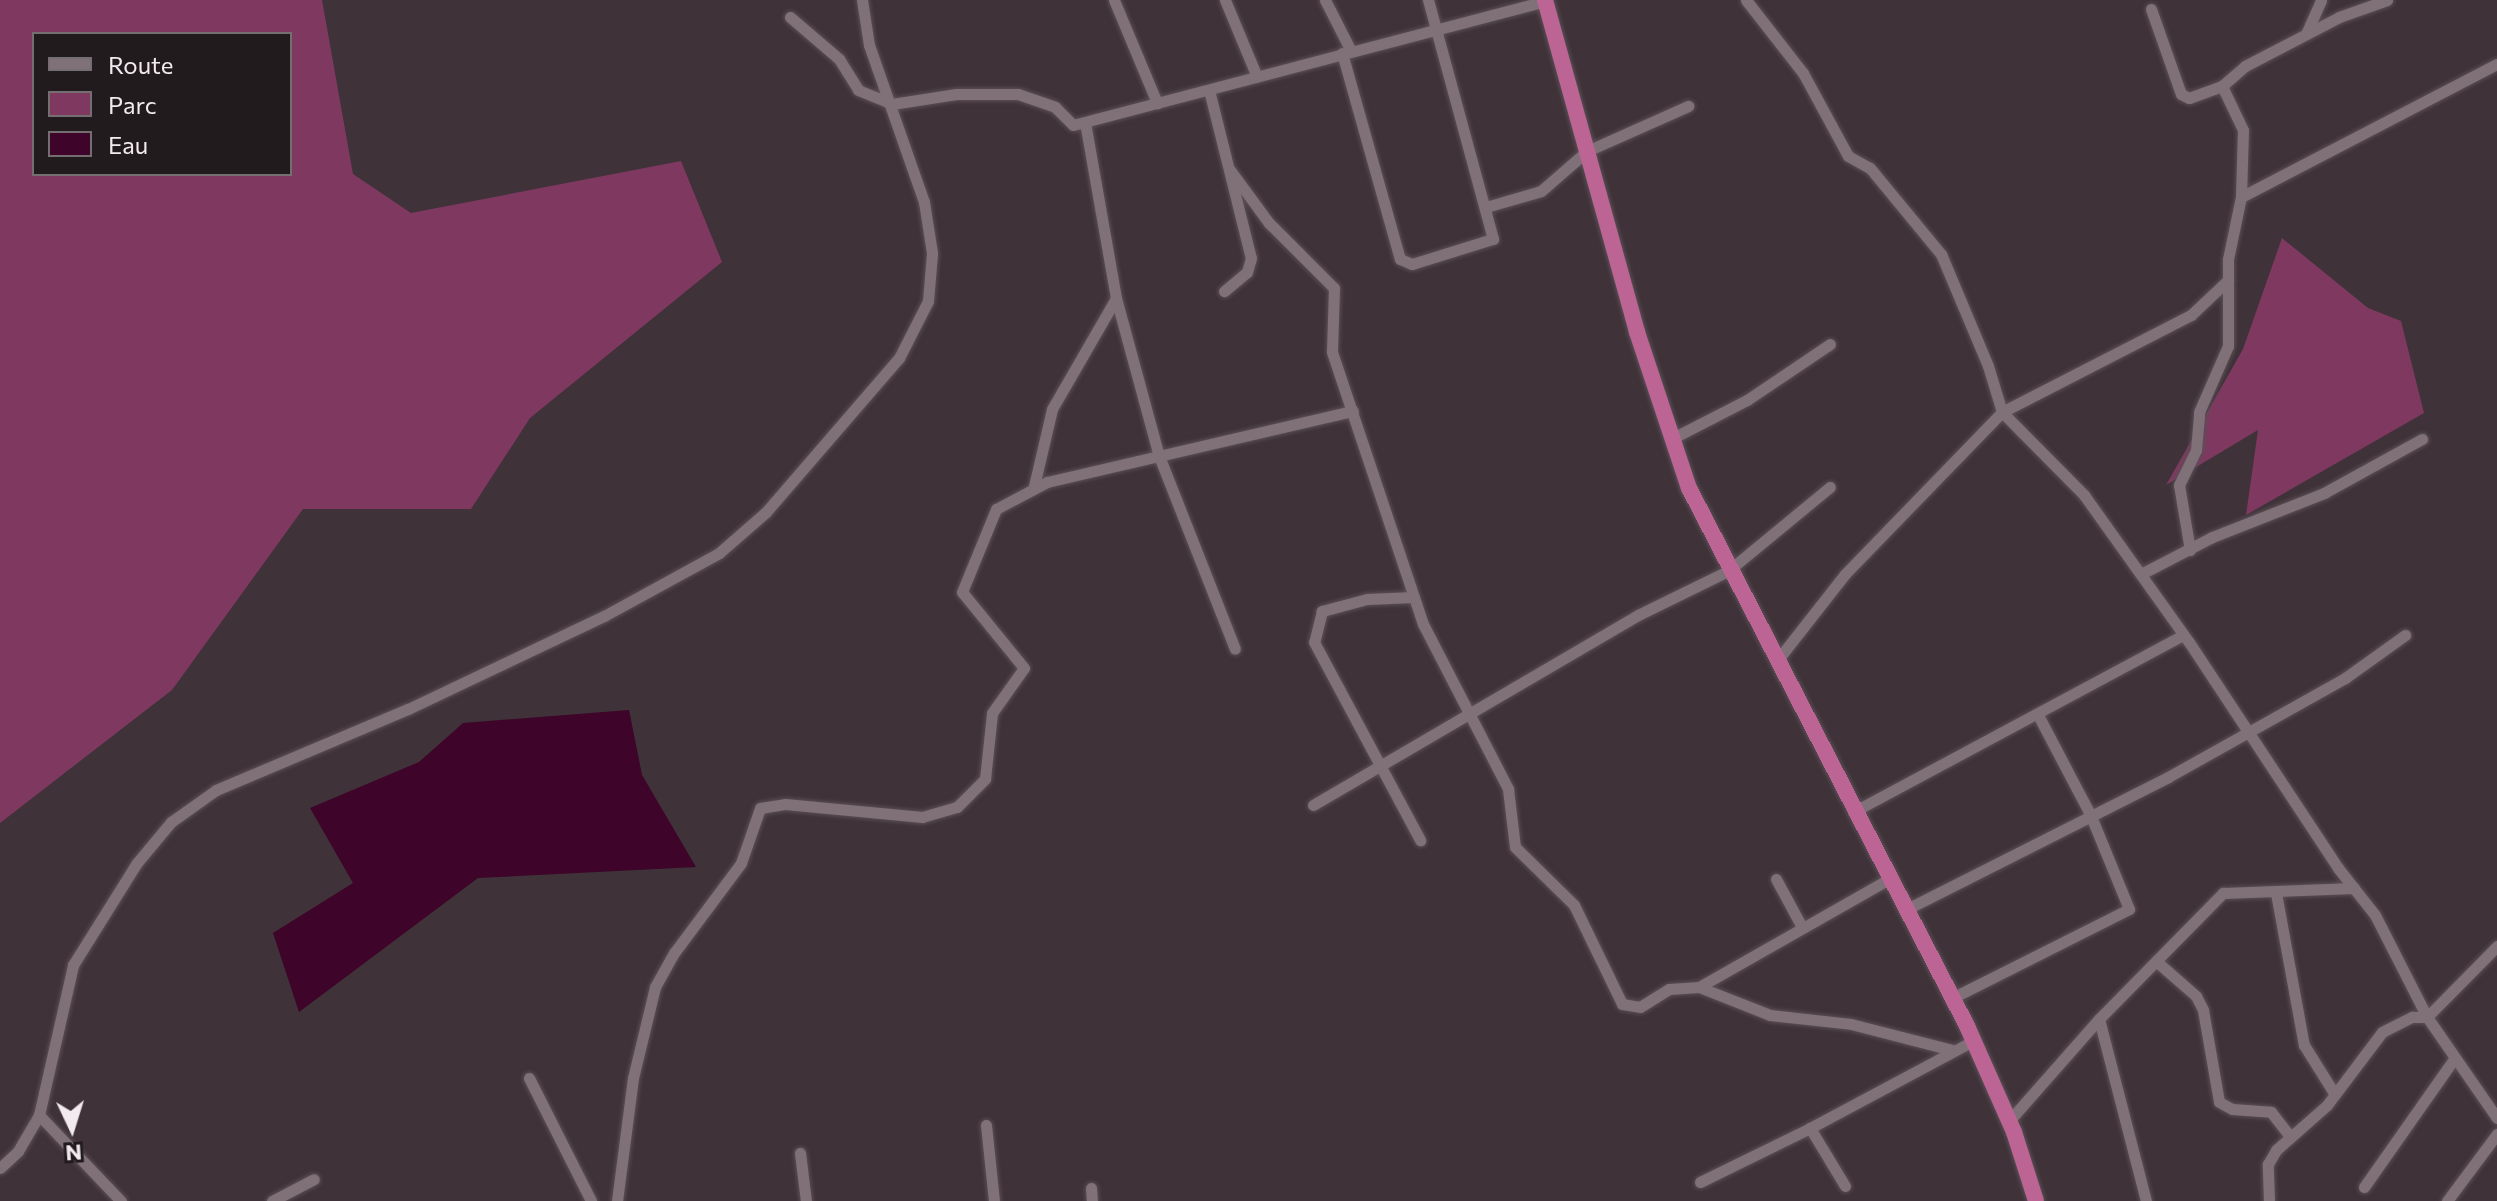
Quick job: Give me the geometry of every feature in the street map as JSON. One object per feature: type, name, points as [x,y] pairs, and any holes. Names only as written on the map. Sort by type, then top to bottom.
[{"type":"highway","points":[[1545,0],[1671,439],[1728,571],[1973,1041],[2009,1121],[2036,1201]]},
{"type":"street","points":[[0,1168],[18,1151],[39,1115],[73,965],[136,864],[186,808],[216,790],[408,709],[604,616],[719,553],[752,526],[834,437],[905,349],[922,319],[931,286],[927,218],[892,104],[869,45],[862,0]]},
{"type":"street","points":[[1114,0],[1157,103]]},
{"type":"street","points":[[1225,0],[1257,77]]},
{"type":"street","points":[[1325,0],[1347,52],[1400,259],[1412,264],[1493,239],[1440,30],[1428,0]]},
{"type":"street","points":[[790,17],[839,59],[858,90],[892,104],[956,94],[1018,94],[1055,107],[1070,123],[1085,123],[1545,0]]},
{"type":"street","points":[[1746,0],[1803,73],[1848,156],[1870,168],[1941,254],[1988,366],[2002,412],[2074,484],[2141,574],[2245,732],[2375,915],[2427,1017],[2497,1118]]},
{"type":"street","points":[[2306,34],[2321,0]]},
{"type":"street","points":[[2151,9],[2154,30],[2181,94],[2189,98],[2222,86],[2245,66],[2306,34],[2387,0]]},
{"type":"street","points":[[2241,197],[2497,64]]},
{"type":"street","points":[[2190,550],[2179,485],[2196,450],[2199,412],[2228,346],[2228,280],[2241,197],[2243,130],[2222,86]]},
{"type":"street","points":[[1209,90],[1251,258],[1247,272],[1224,291]]},
{"type":"street","points":[[1486,207],[1541,191],[1587,151],[1688,106]]},
{"type":"street","points":[[1085,123],[1116,298],[1159,456],[1235,649]]},
{"type":"street","points":[[1230,170],[1269,223],[1302,250],[1334,288],[1330,339],[1414,597],[1508,789],[1515,847],[1574,905],[1622,1004],[1640,1007],[1669,989],[1699,987],[1770,1015],[1851,1024],[1952,1050]]},
{"type":"street","points":[[1776,663],[1845,574],[2002,412],[2191,315],[2228,280]]},
{"type":"street","points":[[1034,486],[1052,409],[1116,298]]},
{"type":"street","points":[[1671,439],[1758,394],[1830,344]]},
{"type":"street","points":[[617,1201],[633,1078],[655,987],[674,953],[741,863],[760,808],[785,804],[922,817],[957,807],[977,792],[988,762],[992,713],[1024,668],[965,600],[963,585],[996,509],[1034,486],[1353,411]]},
{"type":"street","points":[[2141,574],[2324,493],[2422,439]]},
{"type":"street","points":[[1313,805],[1638,615],[1728,571],[1830,487]]},
{"type":"street","points":[[1414,597],[1348,603],[1322,611],[1316,619],[1314,642],[1420,840]]},
{"type":"street","points":[[1853,812],[2183,635]]},
{"type":"street","points":[[1905,910],[2168,777],[2345,678],[2405,635]]},
{"type":"street","points":[[1952,998],[2129,909],[2090,814],[2038,715]]},
{"type":"street","points":[[1776,879],[1802,927]]},
{"type":"street","points":[[1699,987],[1889,879]]},
{"type":"street","points":[[2009,1121],[2099,1019],[2223,893],[2354,888]]},
{"type":"street","points":[[2276,893],[2304,1045],[2334,1093]]},
{"type":"street","points":[[2269,1201],[2268,1164],[2289,1135],[2334,1093],[2382,1032],[2412,1017],[2427,1017],[2497,946]]},
{"type":"street","points":[[2156,961],[2187,986],[2203,1010],[2219,1102],[2232,1109],[2271,1112],[2289,1135]]},
{"type":"street","points":[[2099,1019],[2146,1201]]},
{"type":"street","points":[[1700,1182],[1810,1128],[1973,1041]]},
{"type":"street","points":[[2364,1187],[2454,1059]]},
{"type":"street","points":[[529,1078],[591,1201]]},
{"type":"street","points":[[39,1115],[121,1201]]},
{"type":"street","points":[[986,1125],[994,1201]]},
{"type":"street","points":[[1810,1128],[1845,1186]]},
{"type":"street","points":[[2447,1201],[2497,1134]]},
{"type":"street","points":[[800,1153],[806,1201]]},
{"type":"street","points":[[272,1201],[314,1179]]},
{"type":"street","points":[[1091,1188],[1092,1201]]},
{"type":"green space","points":[[0,0],[322,0],[353,174],[411,213],[681,161],[722,262],[530,418],[471,509],[303,509],[172,690],[0,823]]},
{"type":"green space","points":[[2282,238],[2368,308],[2401,321],[2424,413],[2246,515],[2258,430],[2166,485],[2243,349]]},
{"type":"water","points":[[629,710],[642,775],[696,867],[478,878],[299,1012],[273,933],[353,883],[310,808],[419,762],[463,723]]}]
